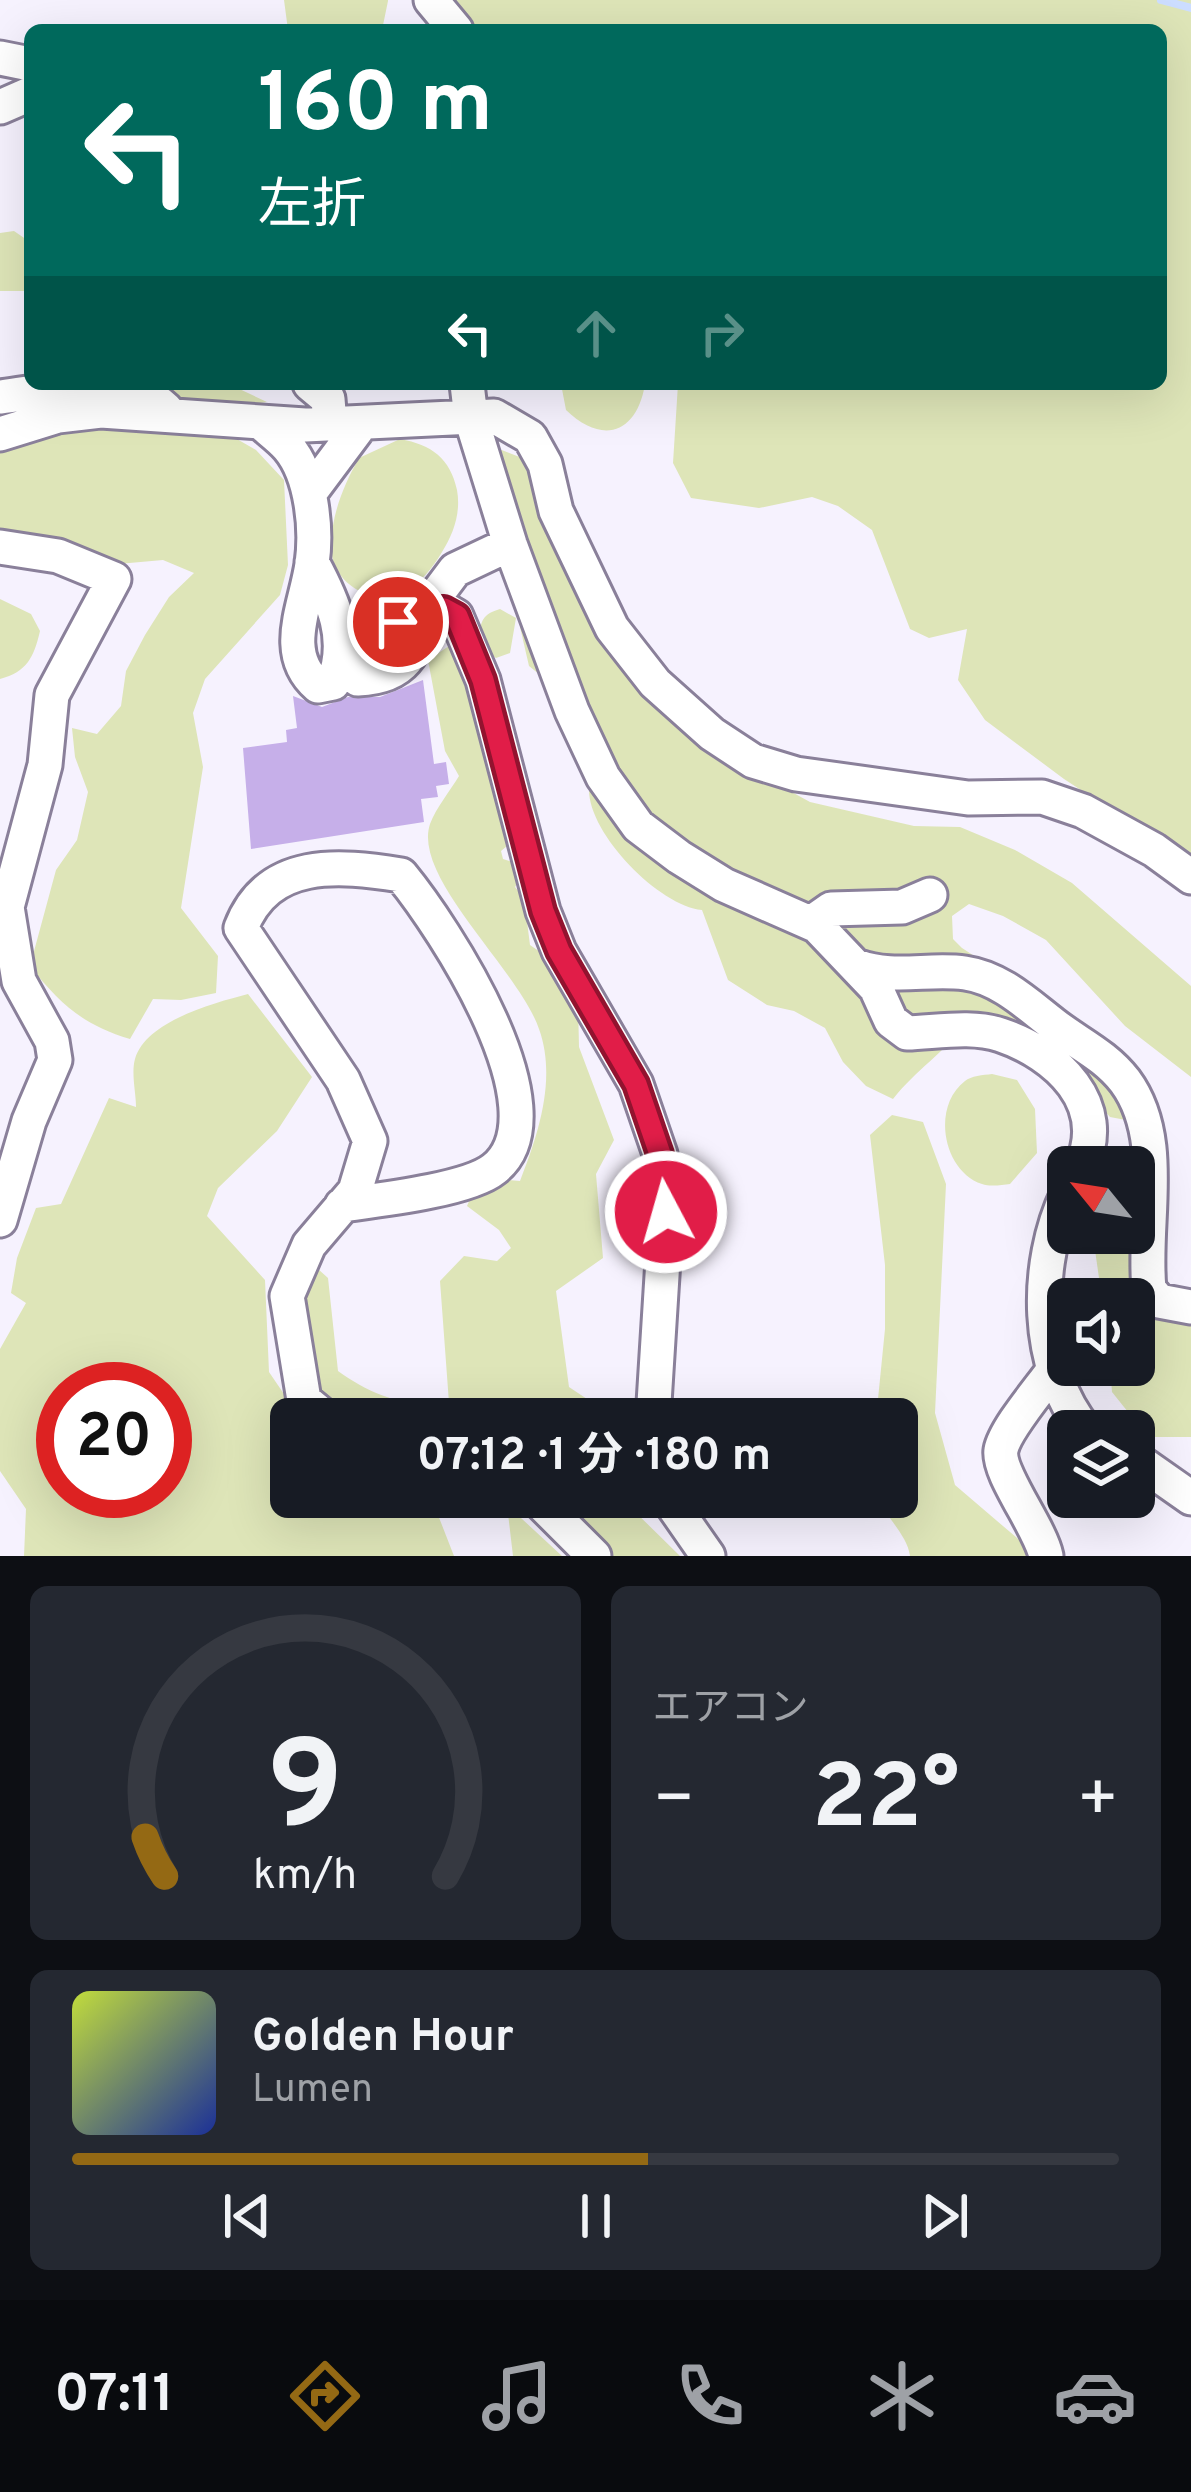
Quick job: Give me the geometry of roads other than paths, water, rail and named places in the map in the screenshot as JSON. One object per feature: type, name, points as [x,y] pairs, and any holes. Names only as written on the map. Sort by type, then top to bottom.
[{"type":"street","points":[[430,0],[451,24]]},
{"type":"street","points":[[0,397],[73,390]]},
{"type":"street","points":[[121,390],[163,404],[172,416]]},
{"type":"street","points":[[317,390],[346,424]]},
{"type":"street","points":[[468,390],[471,418],[510,544],[572,711],[603,777],[638,826],[724,885],[812,923],[856,966],[890,990],[965,973],[994,983],[1097,1052],[1124,1080],[1140,1107],[1148,1141],[1149,1289],[1159,1300],[1191,1307]]},
{"type":"street","points":[[0,434],[58,416],[101,411],[346,424],[494,416],[530,437],[544,464],[556,511],[612,628],[655,683],[739,752],[796,774],[882,787],[968,798],[1042,797],[1101,821],[1191,877]]},
{"type":"street","points":[[260,422],[290,450],[310,494],[312,562]]},
{"type":"street","points":[[310,494],[346,424]]},
{"type":"street","points":[[510,544],[455,570],[425,610],[444,609],[457,616],[483,680],[551,931],[636,1084],[660,1154],[666,1212],[654,1398]]},
{"type":"street","points":[[0,547],[58,556],[114,579],[52,695],[45,765],[7,908],[19,981],[52,1040],[56,1060],[29,1121],[0,1220]]},
{"type":"street","points":[[304,1398],[287,1296],[309,1245],[342,1205],[355,1191],[370,1141],[343,1080],[241,928],[277,878],[354,868],[401,875],[439,921],[486,1010],[509,1067],[513,1148],[491,1172],[418,1193],[342,1205]]},
{"type":"street","points":[[812,923],[831,909],[902,907],[930,896]]},
{"type":"street","points":[[890,990],[891,1021],[908,1034],[974,1030],[1002,1035],[1062,1070],[1084,1095],[1090,1126],[1086,1146]]},
{"type":"street","points":[[1047,1326],[1048,1254]]},
{"type":"street","points":[[1046,1556],[1030,1513],[1001,1463],[1001,1446],[1047,1379]]},
{"type":"street","points":[[1155,1473],[1191,1498]]},
{"type":"street","points":[[556,1518],[595,1556]]},
{"type":"street","points":[[682,1518],[708,1556]]},
{"type":"waterway","points":[[1161,0],[1191,8]]}]
